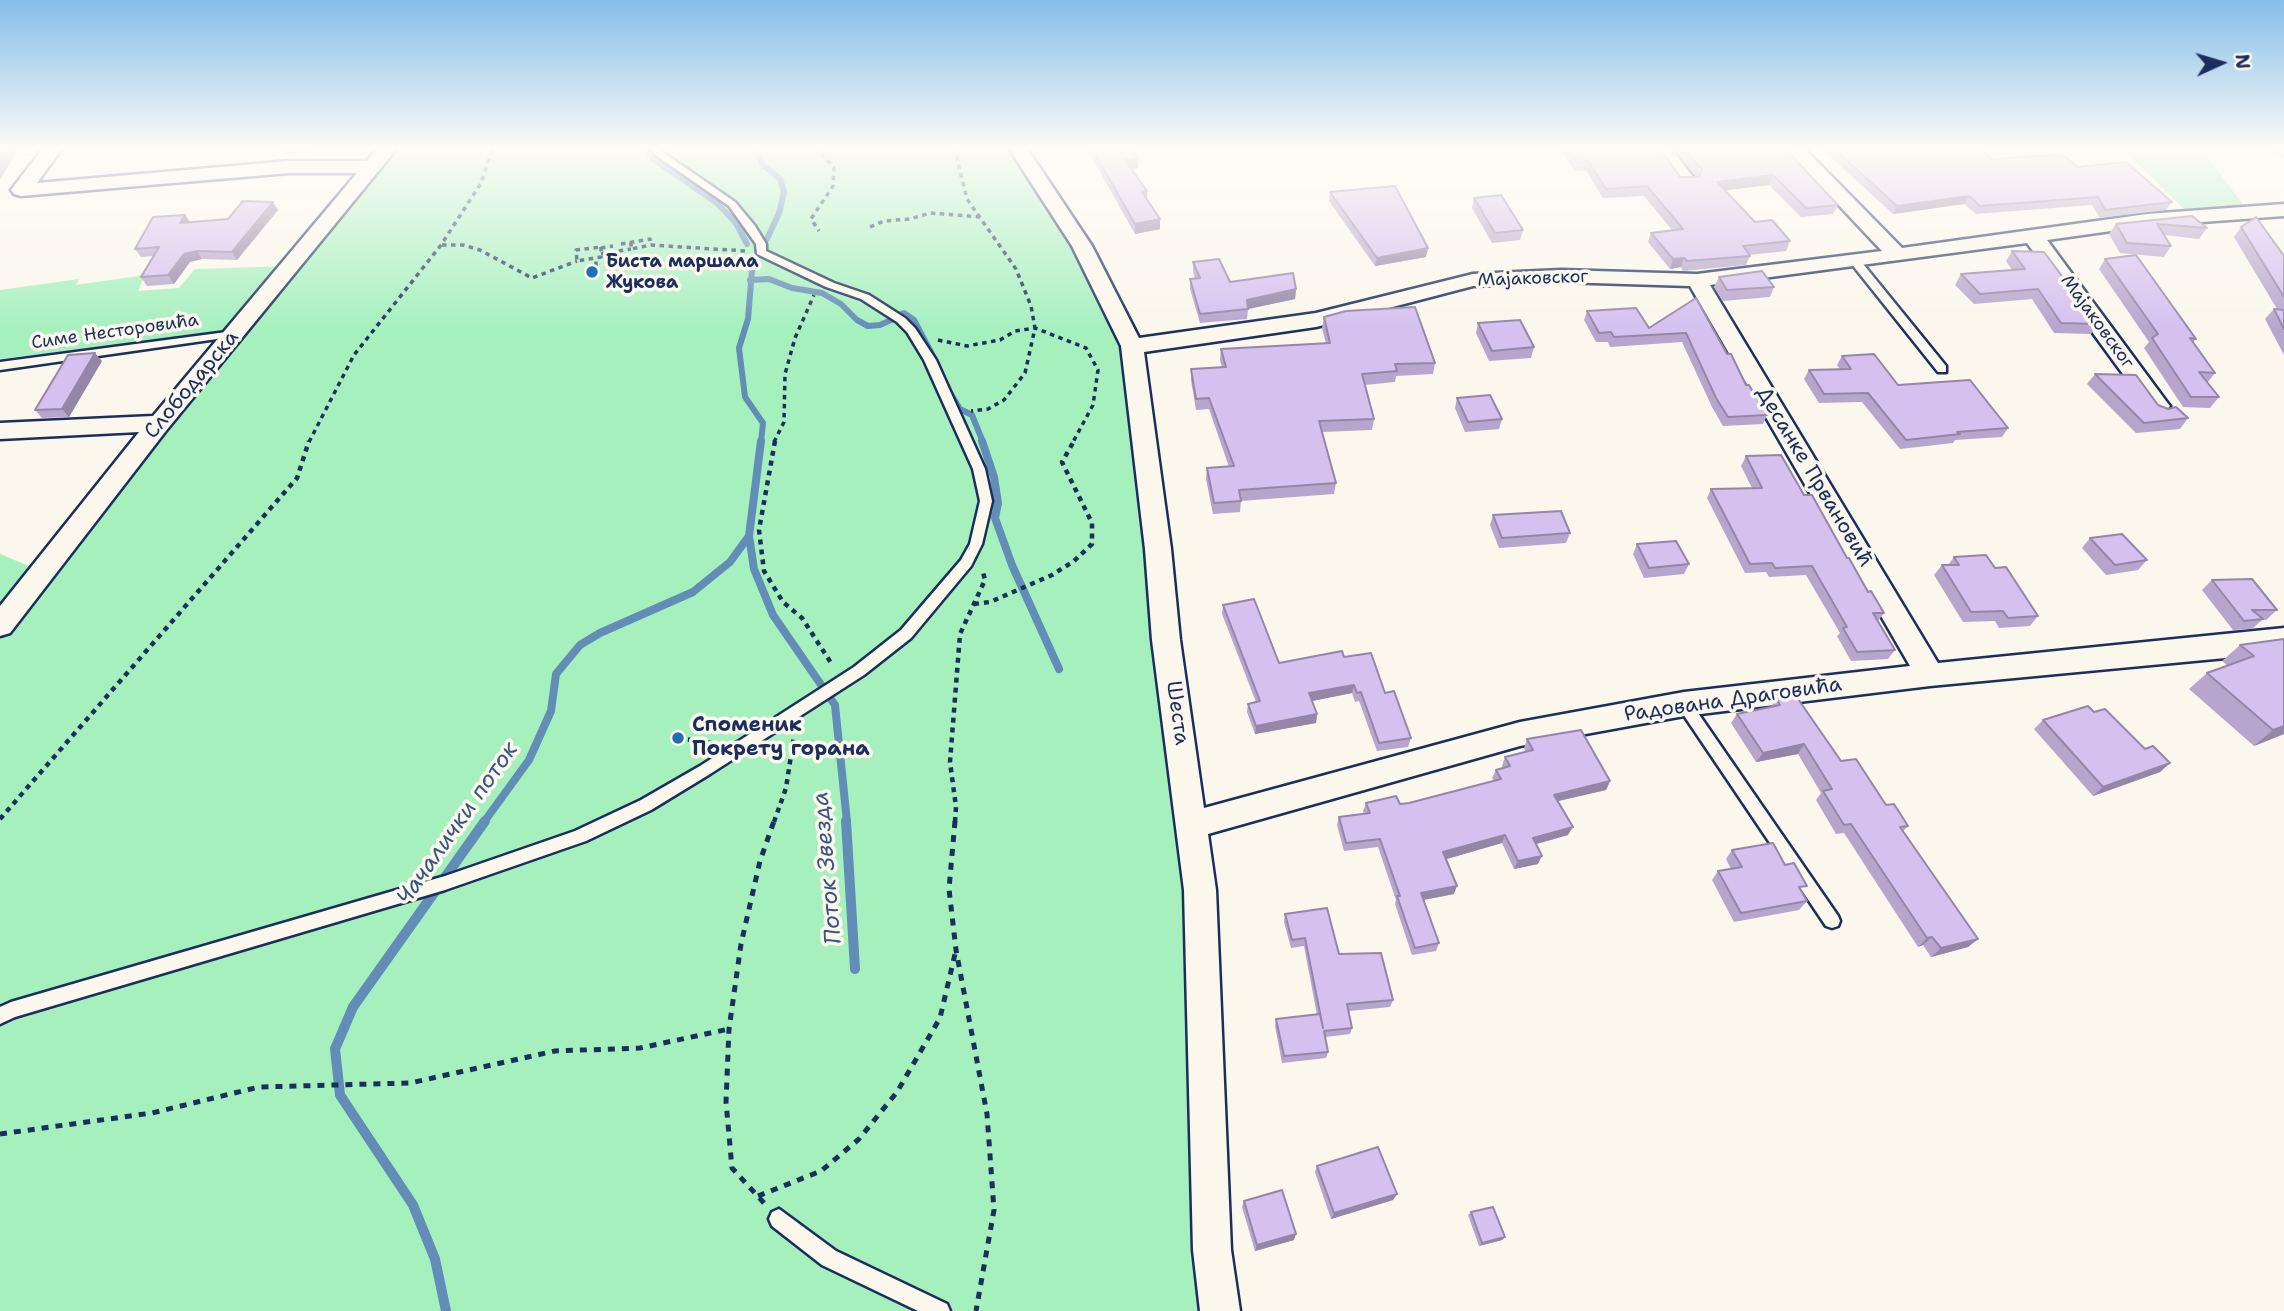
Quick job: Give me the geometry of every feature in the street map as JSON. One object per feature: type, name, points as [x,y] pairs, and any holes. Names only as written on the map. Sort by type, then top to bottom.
[{"type":"street","name":"Слободарска","points":[[0,626],[160,423],[337,208]]},
{"type":"street","name":"Шеста","points":[[1057,208],[1082,246],[1132,346],[1158,549],[1166,640],[1200,890],[1212,1250],[1220,1311]]},
{"type":"street","points":[[1852,208],[1897,255]]},
{"type":"street","name":"Мајаковског","points":[[1132,346],[1184,341],[1316,320],[1473,280],[1561,276],[1697,279],[1855,261],[2147,220],[2282,212]]},
{"type":"street","name":"Мајаковског","points":[[2033,237],[2160,409]]},
{"type":"street","name":"Десанке Првановић","points":[[1697,279],[1930,675]]},
{"type":"street","points":[[0,431],[160,423]]},
{"type":"street","name":"Радована Драговића","points":[[1193,825],[1520,734],[1684,704],[1930,675],[2211,649],[2284,639]]},
{"type":"lane","points":[[0,1016],[11,1010],[439,885],[580,836],[646,805],[843,682],[906,634],[965,563],[976,544],[986,500],[979,468],[930,360],[911,330],[901,320],[865,297],[830,285],[765,251],[735,208]]},
{"type":"lane","points":[[1855,261],[1942,369]]},
{"type":"lane","name":"Симе Несторовића","points":[[0,366],[234,334]]},
{"type":"lane","points":[[1684,704],[1832,921]]},
{"type":"lane","points":[[779,1219],[830,1258],[940,1311]]},
{"type":"path","points":[[0,819],[297,478],[311,435],[354,355],[402,290],[441,245],[465,208]]},
{"type":"path","points":[[818,208],[811,219],[819,231]]},
{"type":"path","points":[[968,412],[988,409],[1004,400],[1025,373],[1035,328],[1031,306],[1016,269],[975,208]]},
{"type":"path","points":[[870,227],[884,221],[910,219],[930,213],[959,218],[982,217]]},
{"type":"path","points":[[621,244],[650,239],[651,245]]},
{"type":"path","points":[[631,242],[631,249]]},
{"type":"path","points":[[441,245],[463,245],[480,250],[528,275],[540,277],[577,261],[601,257],[601,248]]},
{"type":"path","points":[[601,254],[651,245],[765,251]]},
{"type":"path","points":[[658,252],[660,245]]},
{"type":"path","points":[[577,261],[576,250],[614,246]]},
{"type":"path","points":[[592,272],[596,271],[596,258]]},
{"type":"path","points":[[814,294],[795,338],[785,374],[784,422],[772,445],[759,530],[764,571],[783,602],[802,618],[843,682]]},
{"type":"path","points":[[927,341],[937,340],[967,346],[1000,340],[1015,331],[1035,328],[1086,348],[1098,370],[1093,405],[1062,462],[1092,523],[1092,544],[1074,561],[1027,587],[990,602],[974,604]]},
{"type":"path","points":[[976,544],[985,580],[960,634],[950,762],[957,807],[949,889],[956,950],[987,1114],[994,1210],[976,1311]]},
{"type":"path","points":[[779,1219],[732,1168],[726,1102],[729,1029],[741,944],[760,861],[786,788],[793,741]]},
{"type":"path","points":[[758,1196],[821,1171],[859,1139],[897,1092],[940,1018],[956,950]]},
{"type":"path","points":[[0,1133],[152,1113],[259,1087],[410,1083],[555,1051],[640,1048],[729,1029]]},
{"type":"green space","points":[[338,208],[1057,208],[1118,313],[1158,549],[1221,1311],[0,1311],[0,626],[236,331],[0,359],[0,290],[79,279],[76,285],[145,275],[138,291],[179,288],[195,269],[290,266]]},
{"type":"green space","points":[[0,554],[29,566],[0,603]]},
{"type":"building","points":[[237,208],[268,208],[232,252],[197,251],[184,254],[168,275],[141,277],[159,247],[135,249],[153,217],[185,215],[180,223],[228,219]]},
{"type":"building","points":[[1126,208],[1153,208],[1160,219],[1135,224]]},
{"type":"building","points":[[1342,208],[1407,208],[1428,248],[1377,258]]},
{"type":"building","points":[[1480,208],[1509,208],[1523,230],[1495,233]]},
{"type":"building","points":[[1666,208],[1742,208],[1755,222],[1772,220],[1790,241],[1743,246],[1750,256],[1687,261],[1684,258],[1673,259],[1651,233],[1683,229]]},
{"type":"building","points":[[2192,216],[2207,228],[2157,224],[2171,246],[2127,243],[2116,224]]},
{"type":"building","points":[[2256,217],[2284,256],[2284,297],[2241,227]]},
{"type":"building","points":[[2012,251],[2044,252],[2098,324],[2061,323],[2038,289],[1980,294],[1961,274],[2025,269]]},
{"type":"building","points":[[2136,255],[2196,339],[2190,338],[2215,373],[2199,372],[2219,397],[2191,397],[2152,338],[2158,334],[2105,259]]},
{"type":"building","points":[[1219,259],[1230,282],[1293,273],[1296,289],[1247,300],[1248,309],[1200,314],[1190,279],[1200,278],[1193,262]]},
{"type":"building","points":[[1762,271],[1774,287],[1727,290],[1719,277]]},
{"type":"building","points":[[1696,298],[1727,354],[1731,354],[1746,385],[1749,385],[1767,415],[1728,417],[1716,398],[1686,333],[1614,337],[1611,332],[1599,333],[1587,311],[1636,308],[1649,328]]},
{"type":"building","points":[[1415,307],[1435,363],[1395,364],[1397,371],[1362,374],[1374,419],[1319,421],[1336,483],[1239,490],[1241,501],[1214,503],[1207,468],[1234,466],[1209,398],[1196,399],[1191,369],[1226,367],[1221,349],[1330,343],[1324,317],[1346,311]]},
{"type":"building","points":[[2274,309],[2284,310],[2284,329]]},
{"type":"building","points":[[1520,320],[1534,347],[1492,351],[1478,323]]},
{"type":"building","points":[[95,353],[62,409],[35,410],[68,355]]},
{"type":"building","points":[[1874,354],[1898,385],[1970,380],[2008,428],[1906,440],[1868,393],[1824,394],[1809,370],[1851,369],[1842,356]]},
{"type":"building","points":[[2095,374],[2136,375],[2158,405],[2168,409],[2176,407],[2188,418],[2144,423]]},
{"type":"building","points":[[1490,395],[1502,419],[1468,422],[1457,398]]},
{"type":"building","points":[[1781,455],[1804,495],[1812,495],[1847,558],[1884,613],[1873,613],[1895,650],[1857,652],[1843,628],[1847,627],[1812,566],[1775,568],[1772,563],[1750,564],[1711,489],[1762,488],[1746,456]]},
{"type":"building","points":[[1561,511],[1570,533],[1502,538],[1493,515]]},
{"type":"building","points":[[2122,534],[2147,560],[2115,565],[2090,538]]},
{"type":"building","points":[[1676,541],[1689,564],[1649,568],[1637,544]]},
{"type":"building","points":[[1986,555],[1995,568],[2006,567],[2038,616],[2008,618],[2003,611],[1971,612],[1942,565],[1959,565],[1954,557]]},
{"type":"building","points":[[2252,579],[2277,610],[2252,610],[2263,619],[2244,621],[2212,580]]},
{"type":"building","points":[[1254,599],[1279,663],[1342,651],[1344,657],[1371,653],[1385,693],[1394,691],[1411,738],[1379,743],[1361,692],[1357,693],[1354,685],[1309,693],[1317,714],[1256,726],[1248,704],[1260,701],[1223,605]]},
{"type":"building","points":[[2284,639],[2284,726],[2273,730],[2207,673],[2254,656],[2240,645]]},
{"type":"building","points":[[1796,696],[1841,761],[1856,759],[1886,805],[1894,804],[1908,826],[1900,827],[1978,939],[1941,948],[1932,937],[1927,938],[1851,824],[1844,825],[1823,791],[1832,789],[1804,744],[1763,753],[1737,714],[1780,705],[1776,698]]},
{"type":"building","points":[[2088,706],[2094,712],[2105,709],[2145,749],[2153,746],[2170,763],[2103,787],[2043,720]]},
{"type":"building","points":[[1581,730],[1610,781],[1554,795],[1573,827],[1533,838],[1542,856],[1518,861],[1505,835],[1443,852],[1457,886],[1421,893],[1439,943],[1415,948],[1380,839],[1346,843],[1339,817],[1370,813],[1366,803],[1396,796],[1400,804],[1409,803],[1501,779],[1496,770],[1510,766],[1505,757],[1533,750],[1527,739]]},
{"type":"building","points":[[1773,843],[1785,865],[1794,863],[1807,886],[1799,887],[1807,901],[1741,913],[1718,871],[1742,867],[1732,850]]},
{"type":"building","points":[[1327,908],[1339,954],[1381,953],[1393,1000],[1347,1004],[1352,1028],[1324,1031],[1328,1052],[1284,1056],[1276,1019],[1320,1014],[1323,1028],[1305,938],[1292,940],[1285,914]]},
{"type":"building","points":[[1378,1147],[1397,1194],[1334,1213],[1317,1166]]},
{"type":"building","points":[[1282,1190],[1296,1234],[1257,1245],[1244,1201]]},
{"type":"building","points":[[1493,1207],[1505,1237],[1482,1243],[1471,1212]]},
{"type":"waterway","points":[[722,208],[736,223],[747,244]]},
{"type":"waterway","name":"Чачалички поток","points":[[767,239],[780,208]]},
{"type":"waterway","name":"Чачалички поток","points":[[751,280],[753,258]]},
{"type":"waterway","points":[[751,280],[769,279],[792,288],[822,293],[841,304],[857,320],[868,326],[880,325],[893,319]]},
{"type":"waterway","name":"Чачалички поток","points":[[751,280],[748,319],[739,348],[745,397],[763,423],[761,442]]},
{"type":"waterway","points":[[901,314],[904,313],[914,320],[934,358]]},
{"type":"waterway","points":[[949,391],[960,409],[972,415],[983,442]]},
{"type":"waterway","name":"Чачалички поток","points":[[749,536],[761,441]]},
{"type":"waterway","points":[[982,441],[994,477],[998,503],[995,518],[1012,565],[1059,669]]},
{"type":"waterway","name":"Чачалички поток","points":[[484,822],[529,760],[551,711],[556,674],[580,645],[600,633],[693,592],[730,562],[749,536]]},
{"type":"waterway","name":"Поток Звезда","points":[[749,536],[754,569],[773,615],[835,705],[847,822]]},
{"type":"waterway","name":"Чачалички поток","points":[[446,1311],[435,1259],[413,1205],[340,1095],[335,1049],[353,1007],[485,821]]},
{"type":"waterway","name":"Поток Звезда","points":[[846,821],[855,969]]},
{"type":"place","name":"Биста маршала Жукова","points":[[592,272]]},
{"type":"place","name":"Споменик Покрету горана","points":[[678,738]]}]
